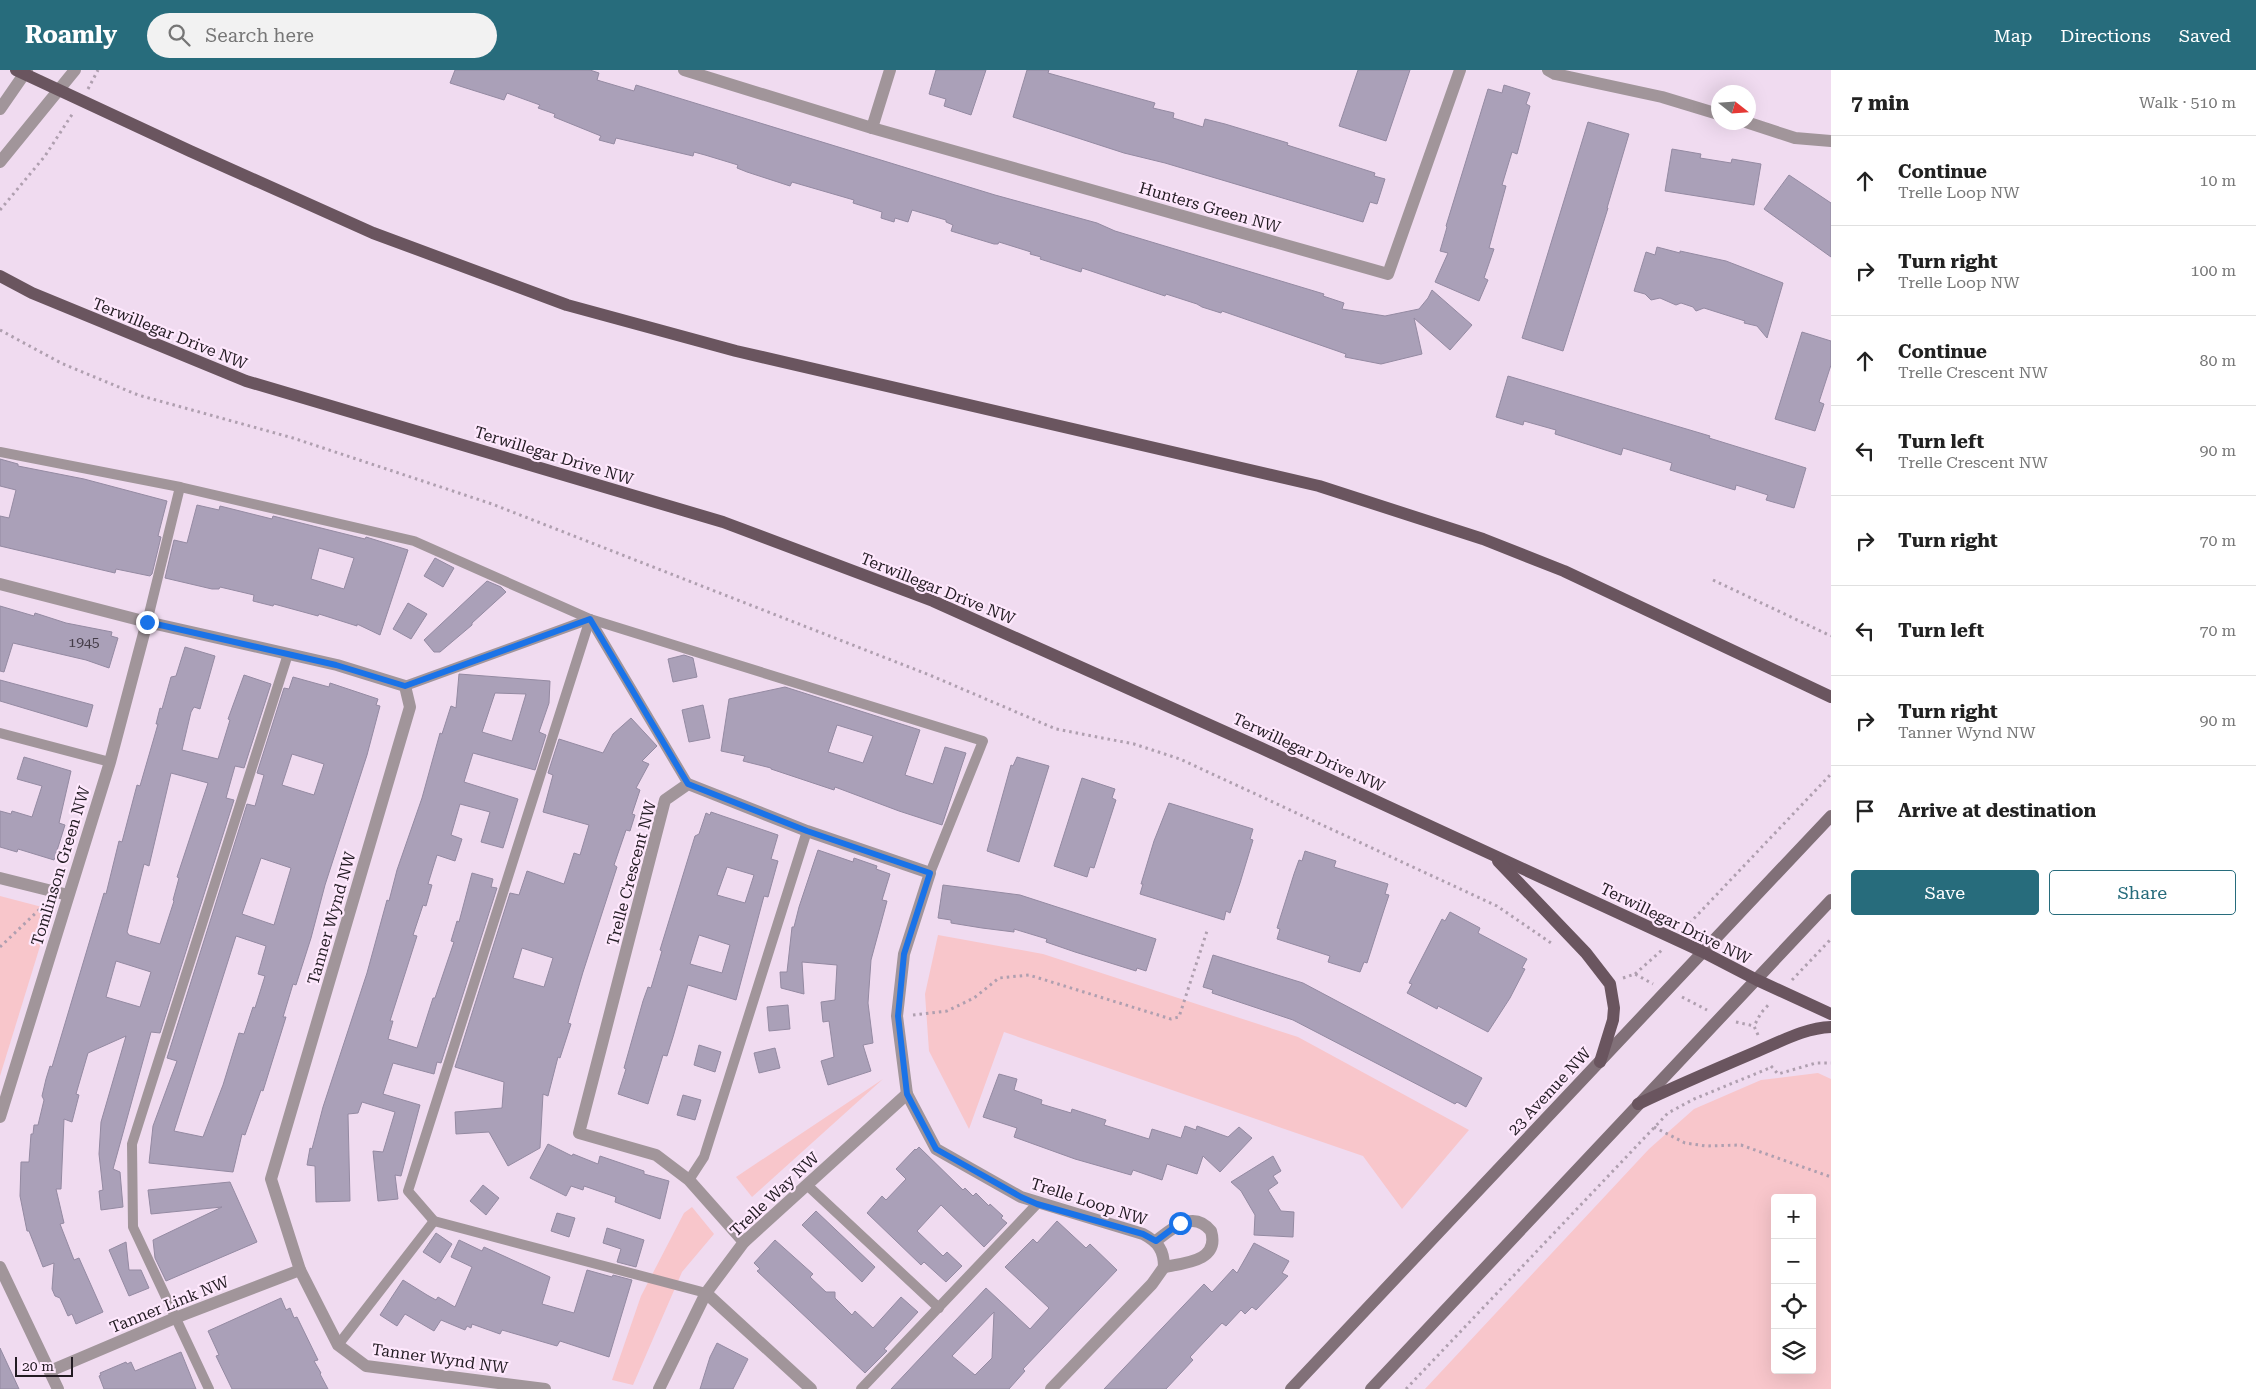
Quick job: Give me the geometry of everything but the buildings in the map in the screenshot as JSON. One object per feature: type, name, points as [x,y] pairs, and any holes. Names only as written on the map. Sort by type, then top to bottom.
[{"type":"main road","points":[[23,71],[59,91],[373,233],[567,305],[736,352],[1319,486],[1483,539],[1564,571],[1831,696]]},
{"type":"main road","name":"Terwillegar Drive NW","points":[[0,276],[50,300],[246,382],[723,522],[933,601],[1044,649],[1493,855],[1701,951],[1756,980],[1831,1014]]},
{"type":"main road","name":"23 Avenue NW","points":[[1291,1389],[1600,1062],[1701,951],[1831,816]]},
{"type":"main road","points":[[1493,855],[1586,953],[1610,984],[1614,1008],[1613,1020],[1600,1062]]},
{"type":"main road","points":[[1371,1389],[1831,900]]},
{"type":"main road","points":[[1638,1104],[1681,1083],[1791,1037],[1820,1027],[1831,1027]]},
{"type":"street","points":[[0,162],[75,70]]},
{"type":"street","points":[[684,70],[872,128],[890,70]]},
{"type":"street","name":"Hunters Green NW","points":[[872,128],[1388,274],[1460,70]]},
{"type":"street","points":[[1548,70],[1556,74],[1662,97],[1711,112]]},
{"type":"street","points":[[0,109],[23,71]]},
{"type":"street","points":[[1756,125],[1795,138],[1831,141]]},
{"type":"street","points":[[0,584],[147,622],[336,665],[405,686]]},
{"type":"street","name":"Tomlinson Green NW","points":[[0,1117],[110,762],[147,622]]},
{"type":"street","name":"Tanner Wynd NW","points":[[405,686],[410,707],[270,1179],[300,1270],[338,1345],[366,1366],[545,1389]]},
{"type":"street","points":[[688,784],[807,831],[930,873],[904,954],[898,1016],[907,1094]]},
{"type":"street","name":"Trelle Crescent NW","points":[[688,784],[665,800],[579,1133],[656,1155],[689,1180],[744,1242]]},
{"type":"street","points":[[0,878],[68,896]]},
{"type":"street","name":"Trelle Way NW","points":[[659,1389],[706,1293],[744,1242],[907,1094]]},
{"type":"street","name":"Trelle Loop NW","points":[[907,1094],[936,1149],[1021,1197],[1037,1204],[1143,1234],[1156,1241],[1162,1250],[1164,1267],[1193,1261],[1206,1255],[1212,1244],[1211,1231],[1201,1222],[1187,1221],[1156,1241]]},
{"type":"street","points":[[0,1267],[58,1389]]},
{"type":"street","points":[[1051,1389],[1152,1284],[1164,1267]]},
{"type":"street","name":"Tanner Link NW","points":[[50,1371],[174,1318],[300,1270]]},
{"type":"street","points":[[706,1293],[811,1389]]},
{"type":"lane","points":[[0,452],[180,487],[414,541],[590,619],[982,741],[930,873]]},
{"type":"lane","points":[[147,622],[180,487]]},
{"type":"lane","points":[[405,686],[590,619]]},
{"type":"lane","points":[[590,619],[688,784]]},
{"type":"lane","points":[[590,619],[408,1191],[434,1221],[706,1293]]},
{"type":"lane","points":[[209,1389],[132,1227],[132,1144],[288,654]]},
{"type":"lane","points":[[0,733],[110,762]]},
{"type":"lane","points":[[689,1180],[704,1157],[807,831]]},
{"type":"lane","points":[[807,1185],[939,1308]]},
{"type":"lane","points":[[861,1389],[1037,1204]]},
{"type":"lane","points":[[338,1345],[434,1221]]},
{"type":"path","points":[[0,210],[19,190],[65,128]]},
{"type":"path","points":[[0,330],[61,363],[138,396],[293,438],[492,504],[932,676],[1056,729],[1134,744],[1180,759],[1497,906],[1556,946]]},
{"type":"path","points":[[1714,580],[1831,636]]},
{"type":"path","points":[[1695,919],[1831,774]]},
{"type":"path","points":[[0,947],[42,907]]},
{"type":"path","points":[[898,1016],[947,1011],[974,998],[999,978],[1029,975],[1171,1019],[1179,1017],[1207,931]]},
{"type":"path","points":[[1796,976],[1831,939]]},
{"type":"path","points":[[1616,980],[1635,974],[1652,960]]},
{"type":"path","points":[[1635,974],[1722,1017],[1754,1026]]},
{"type":"path","points":[[1757,1035],[1754,1026],[1761,1013]]},
{"type":"path","points":[[1406,1389],[1506,1286],[1654,1127],[1675,1108],[1772,1067],[1778,1074],[1816,1063],[1831,1063]]},
{"type":"path","points":[[1654,1127],[1685,1143],[1706,1146],[1741,1145],[1831,1177]]},
{"type":"shaded area","points":[[0,896],[42,907],[49,917],[0,1076]]},
{"type":"shaded area","points":[[938,935],[1043,954],[1298,1037],[1469,1130],[1402,1209],[1363,1156],[1004,1032],[969,1129],[929,1051],[925,994]]},
{"type":"shaded area","points":[[1818,1073],[1831,1079],[1831,1389],[1425,1389],[1649,1149],[1694,1109],[1761,1080]]},
{"type":"shaded area","points":[[883,1079],[752,1197],[736,1177]]},
{"type":"shaded area","points":[[692,1207],[714,1234],[682,1272],[633,1385],[612,1380],[641,1296],[684,1213]]},
{"type":"route","points":[[147,622],[336,665],[405,686],[590,619],[688,784],[807,831],[930,873],[904,954],[898,1016],[907,1094],[936,1149],[1021,1197],[1037,1204],[1143,1234],[1156,1241],[1180,1223]]}]
